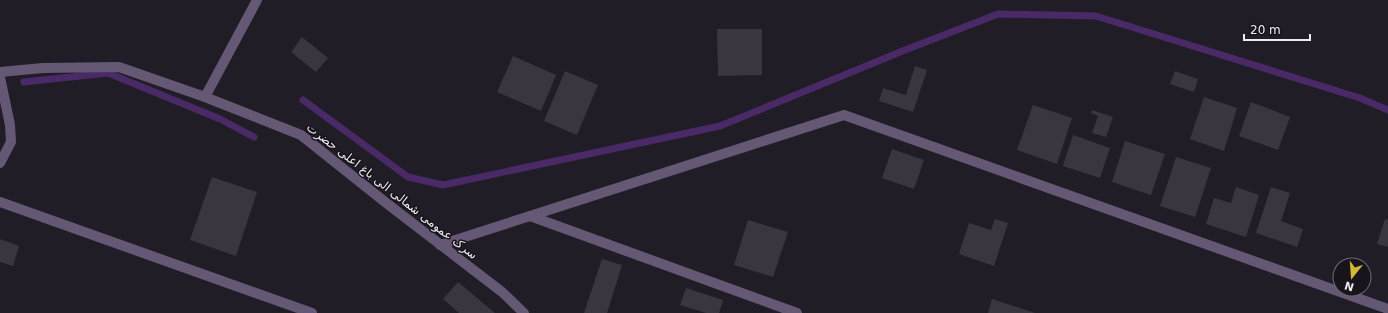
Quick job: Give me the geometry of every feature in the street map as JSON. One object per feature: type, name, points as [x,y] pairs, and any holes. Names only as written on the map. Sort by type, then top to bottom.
[{"type":"street","points":[[205,97],[257,0]]},
{"type":"street","name":"سرک عمومی شمالی الی باغ اعلی حضرت","points":[[0,72],[43,68],[119,68],[205,97],[301,135],[502,292],[524,313]]},
{"type":"street","points":[[0,77],[10,125],[11,142],[0,163]]},
{"type":"street","points":[[440,245],[844,115],[1388,310]]},
{"type":"street","points":[[0,202],[312,313]]},
{"type":"street","points":[[530,216],[797,313]]},
{"type":"building","points":[[717,29],[762,29],[762,75],[718,76]]},
{"type":"building","points":[[302,37],[328,58],[316,72],[291,52]]},
{"type":"building","points":[[513,56],[556,75],[541,111],[497,92]]},
{"type":"building","points":[[915,66],[927,70],[913,112],[879,101],[883,88],[906,95]]},
{"type":"building","points":[[565,71],[598,85],[577,135],[544,121]]},
{"type":"building","points":[[1175,71],[1198,79],[1194,92],[1170,84]]},
{"type":"building","points":[[1204,97],[1237,108],[1224,151],[1190,139]]},
{"type":"building","points":[[1251,102],[1290,117],[1278,150],[1239,136]]},
{"type":"building","points":[[1033,105],[1072,118],[1057,164],[1017,150]]},
{"type":"building","points":[[1092,110],[1113,117],[1106,137],[1092,133],[1098,116],[1091,113]]},
{"type":"building","points":[[1073,135],[1110,148],[1100,178],[1063,166]]},
{"type":"building","points":[[1125,141],[1165,154],[1151,195],[1112,182]]},
{"type":"building","points":[[892,149],[924,160],[914,189],[882,178]]},
{"type":"building","points":[[1176,157],[1211,168],[1195,217],[1160,206]]},
{"type":"building","points":[[212,177],[257,192],[236,256],[190,240]]},
{"type":"building","points":[[1236,187],[1259,195],[1246,237],[1206,224],[1214,198],[1231,203]]},
{"type":"building","points":[[1271,187],[1290,193],[1281,221],[1303,229],[1297,247],[1256,233]]},
{"type":"building","points":[[995,219],[1008,223],[994,266],[959,254],[969,223],[991,230]]},
{"type":"building","points":[[1385,219],[1388,220],[1388,247],[1377,244]]},
{"type":"building","points":[[748,220],[788,232],[773,277],[734,265]]},
{"type":"building","points":[[0,239],[19,246],[13,266],[0,262]]},
{"type":"building","points":[[602,259],[622,265],[607,313],[584,313]]},
{"type":"building","points":[[458,282],[495,313],[459,313],[443,299]]},
{"type":"building","points":[[686,288],[723,300],[719,313],[706,313],[680,305]]},
{"type":"building","points":[[992,299],[1035,313],[988,313]]},
{"type":"waterway","points":[[303,100],[408,177],[443,185],[720,126],[905,50],[998,14],[1096,16],[1360,98],[1388,110]]},
{"type":"waterway","points":[[24,82],[108,73],[220,119],[254,137]]}]
